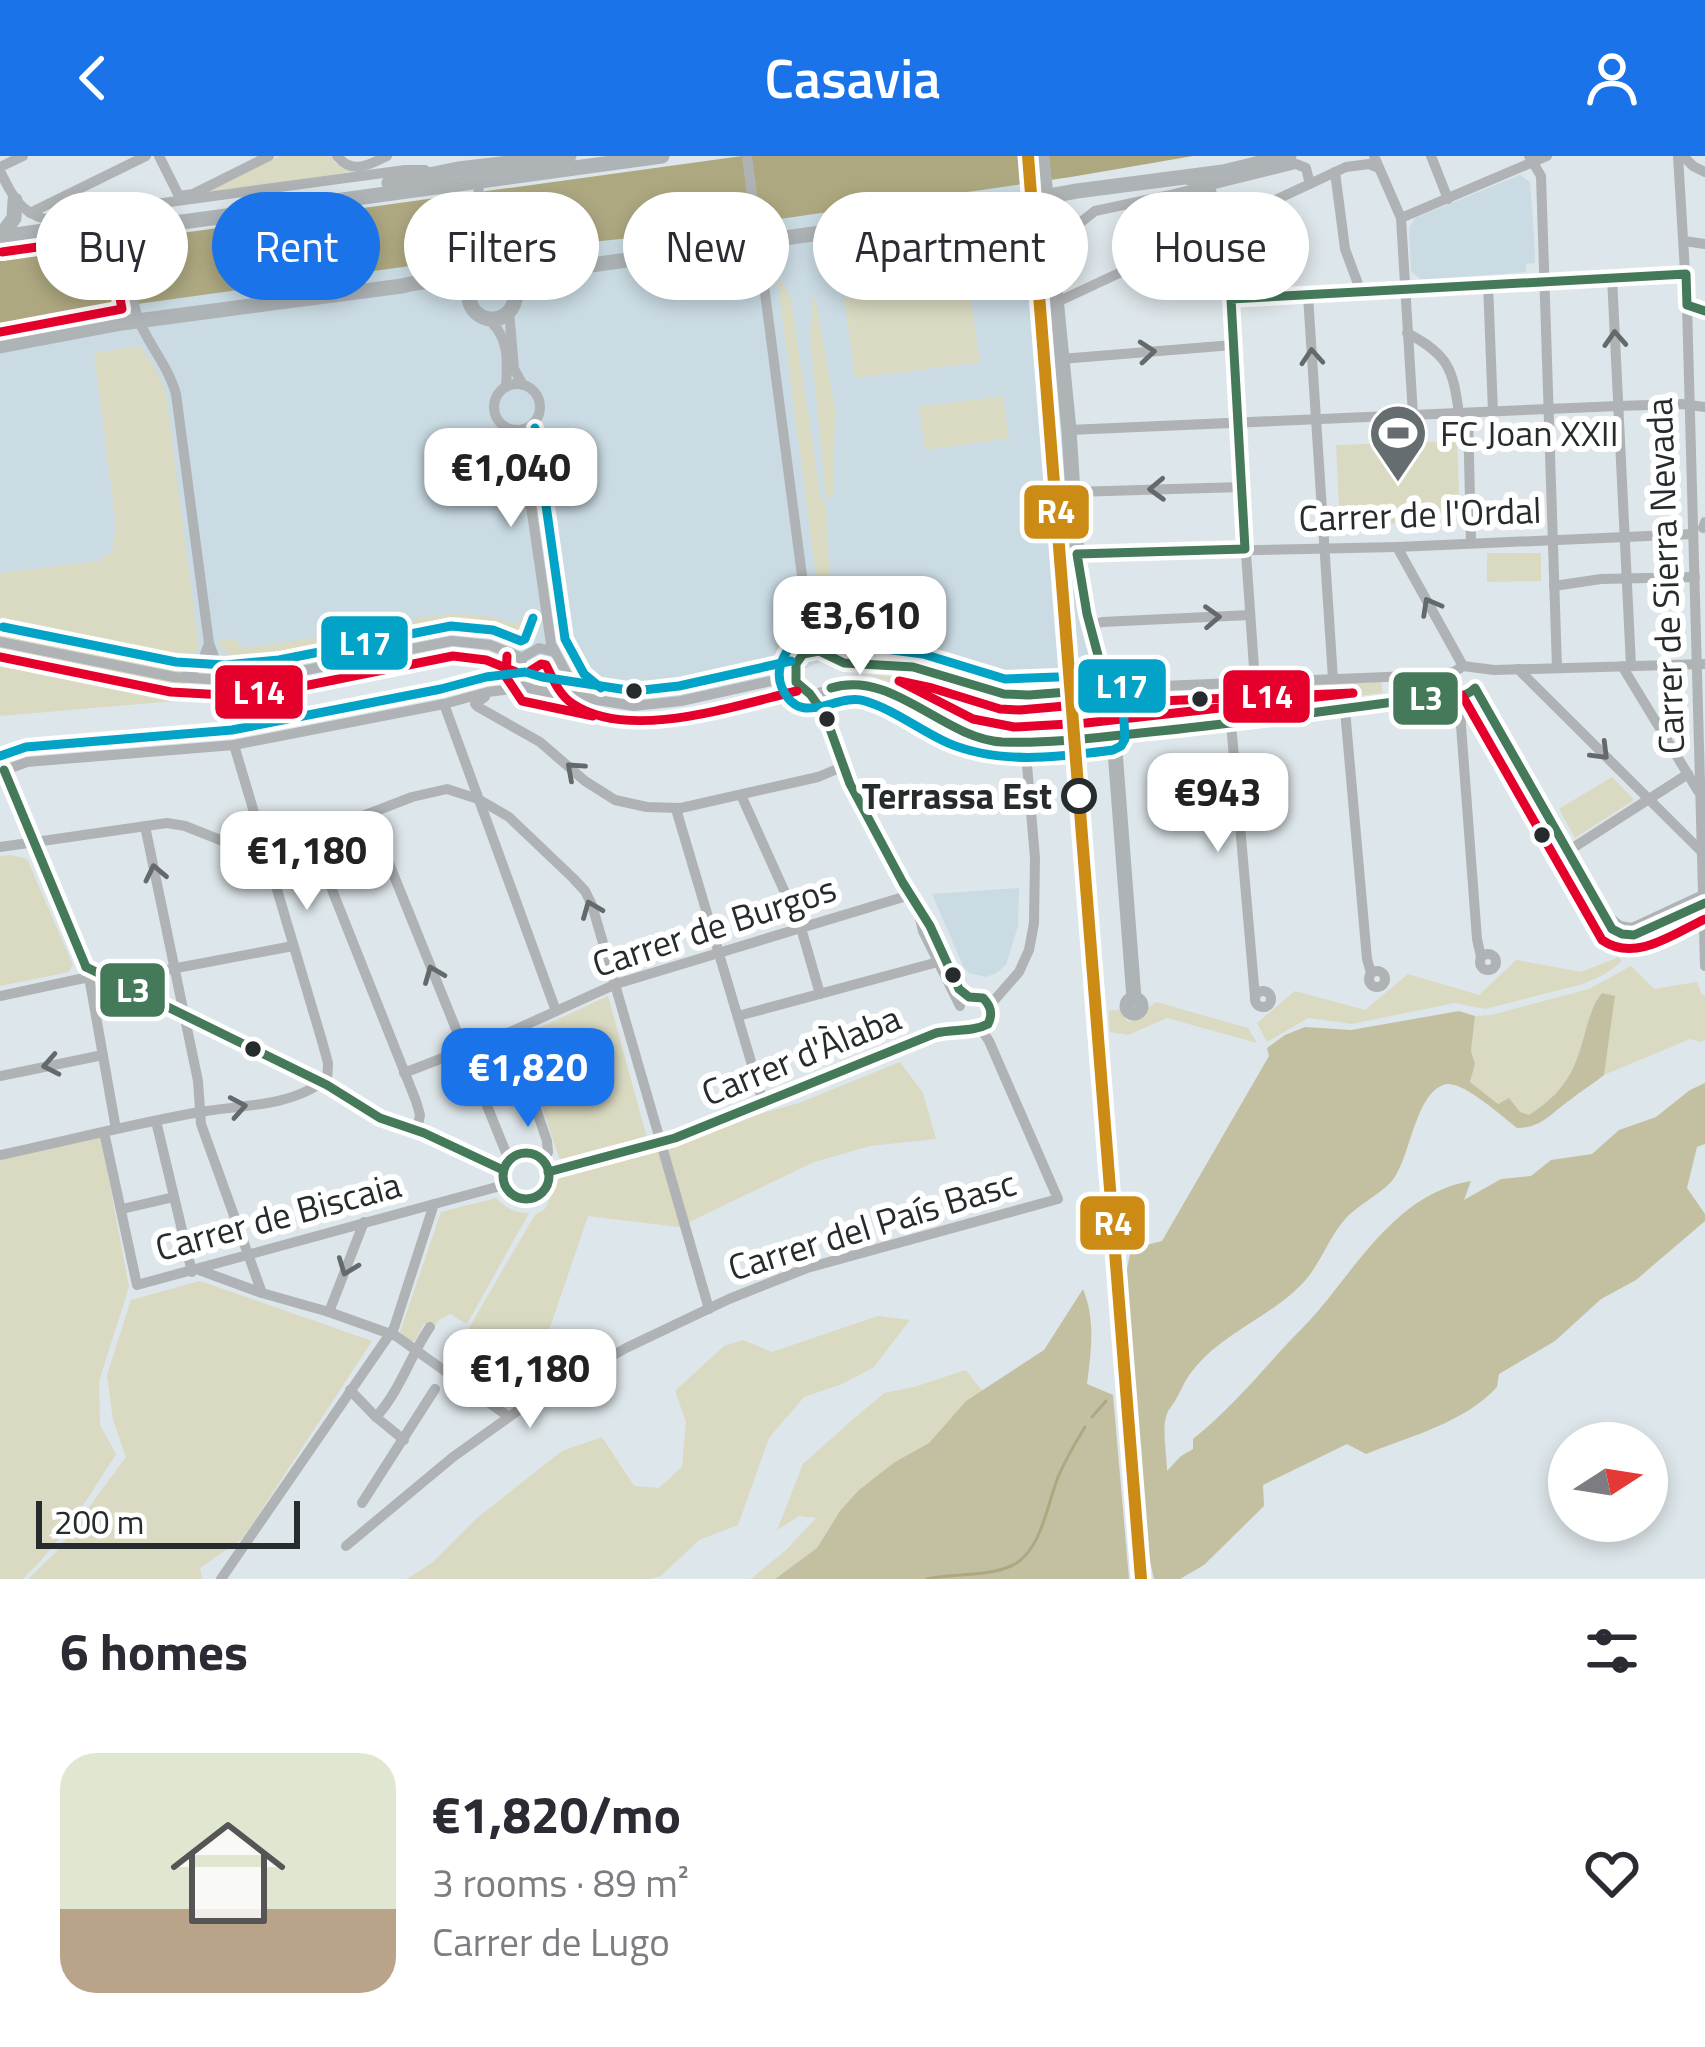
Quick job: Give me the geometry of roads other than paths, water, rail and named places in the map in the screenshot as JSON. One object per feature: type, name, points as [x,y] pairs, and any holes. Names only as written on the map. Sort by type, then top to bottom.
[{"type":"main road","points":[[188,217],[478,187],[662,156]]},
{"type":"main road","points":[[1042,156],[1077,554],[1107,689],[1115,751],[1134,998]]},
{"type":"main road","points":[[789,230],[1256,156]]},
{"type":"main road","points":[[789,232],[907,221],[1060,194],[1195,180],[1289,156]]},
{"type":"main road","points":[[188,214],[544,157]]},
{"type":"main road","points":[[0,237],[14,218],[14,200]]},
{"type":"main road","points":[[0,237],[36,233]]},
{"type":"main road","points":[[0,249],[36,242]]},
{"type":"main road","points":[[3,348],[137,312],[402,286],[440,289],[484,317],[495,318],[512,305],[526,284],[555,270],[623,258]]},
{"type":"main road","points":[[470,300],[470,304]]},
{"type":"main road","points":[[512,300],[512,305]]},
{"type":"street","points":[[23,156],[0,169],[14,200],[36,215]]},
{"type":"street","points":[[30,213],[146,156]]},
{"type":"street","points":[[159,156],[179,196],[193,194],[269,156]]},
{"type":"street","points":[[337,156],[353,168],[387,156]]},
{"type":"street","points":[[747,156],[751,192]]},
{"type":"street","points":[[1293,192],[1357,156]]},
{"type":"street","points":[[1430,156],[1448,199]]},
{"type":"street","points":[[1401,218],[1547,156]]},
{"type":"street","name":"Carrer de Sierra Nevada","points":[[1680,156],[1704,172]]},
{"type":"street","name":"Carrer de Sierra Nevada","points":[[1680,156],[1678,180],[1682,184]]},
{"type":"street","points":[[1531,160],[1541,176],[1557,668]]},
{"type":"street","points":[[1340,169],[1376,162],[1401,218],[1413,415]]},
{"type":"street","points":[[1088,215],[1195,180],[1295,164],[1306,168],[1310,184]]},
{"type":"street","points":[[479,192],[490,167]]},
{"type":"street","points":[[1340,169],[1345,249],[1361,292]]},
{"type":"street","name":"Carrer de Sierra Nevada","points":[[1704,172],[1691,172],[1682,184],[1690,406],[1701,526],[1694,577],[1701,664],[1705,966]]},
{"type":"street","points":[[1195,180],[1211,192]]},
{"type":"street","points":[[1684,242],[1705,244]]},
{"type":"street","points":[[1309,296],[1686,274]]},
{"type":"street","points":[[1054,303],[1112,276]]},
{"type":"street","points":[[1612,277],[1627,666],[1703,795]]},
{"type":"street","points":[[1488,284],[1493,412]]},
{"type":"street","points":[[135,300],[176,394],[208,643],[221,668],[240,679]]},
{"type":"street","points":[[764,300],[808,629],[794,676],[825,715],[842,767],[930,926],[959,989],[963,1013]]},
{"type":"street","points":[[1231,300],[1255,682]]},
{"type":"street","points":[[1308,300],[1333,679]]},
{"type":"street","points":[[484,317],[503,335],[508,370],[495,412],[502,424],[520,430],[534,423],[540,411],[538,397],[514,369],[512,305]]},
{"type":"street","points":[[1687,305],[1705,311]]},
{"type":"street","points":[[1407,333],[1447,361],[1464,414],[1471,543]]},
{"type":"street","points":[[1061,359],[1233,345]]},
{"type":"street","points":[[506,387],[523,385]]},
{"type":"street","points":[[1069,430],[1618,406],[1705,407]]},
{"type":"street","points":[[520,430],[547,624],[564,670],[561,683],[547,692]]},
{"type":"street","points":[[1074,492],[1241,487]]},
{"type":"street","name":"Carrer de l'Ordal","points":[[1077,554],[1625,537],[1701,526]]},
{"type":"street","points":[[810,694],[838,684],[858,684],[897,697],[975,737],[1026,741],[1231,723],[1472,693],[1476,675],[1464,669],[1396,547]]},
{"type":"street","points":[[1554,586],[1601,579],[1694,577]]},
{"type":"street","points":[[1090,626],[1250,615]]},
{"type":"street","points":[[522,658],[537,649],[547,624]]},
{"type":"street","points":[[808,629],[838,671],[827,691],[825,715]]},
{"type":"street","points":[[0,642],[181,678],[280,675],[452,641],[490,645],[522,658]]},
{"type":"street","points":[[181,678],[201,664],[208,643]]},
{"type":"street","points":[[537,649],[555,652]]},
{"type":"street","points":[[802,655],[817,650],[838,663],[920,669],[1021,695],[1435,675],[1464,669],[1701,664]]},
{"type":"street","points":[[522,658],[520,673],[527,687],[537,692],[627,706],[681,701],[794,676]]},
{"type":"street","points":[[1464,669],[1451,685],[1460,697],[1481,958]]},
{"type":"street","points":[[1518,669],[1703,853]]},
{"type":"street","points":[[564,670],[572,684],[592,700]]},
{"type":"street","points":[[174,1197],[122,1209],[91,972],[1,768],[233,746],[527,687]]},
{"type":"street","points":[[1475,688],[1608,925],[1624,932],[1703,899]]},
{"type":"street","points":[[500,692],[475,704],[540,742],[600,792],[631,804],[676,809],[818,777],[842,767]]},
{"type":"street","points":[[990,1005],[1024,963],[1034,923],[1035,858],[1021,695]]},
{"type":"street","points":[[444,704],[556,1011]]},
{"type":"street","points":[[1345,710],[1371,974]]},
{"type":"street","points":[[1231,723],[1255,997]]},
{"type":"street","points":[[233,746],[326,1056],[324,1084]]},
{"type":"street","points":[[1568,851],[1688,774]]},
{"type":"street","points":[[0,848],[167,823],[264,854],[447,788],[509,817],[585,892],[709,1309]]},
{"type":"street","points":[[741,795],[801,928],[820,994]]},
{"type":"street","points":[[676,809],[763,1102]]},
{"type":"street","points":[[369,814],[506,1165],[504,1185],[513,1196],[530,1199],[545,1190],[548,1141],[510,1032]]},
{"type":"street","points":[[145,826],[185,1016],[201,1124],[262,1293]]},
{"type":"street","points":[[310,837],[419,1110],[417,1130]]},
{"type":"street","points":[[913,900],[963,1013],[981,1029],[992,1017],[983,998],[963,1013]]},
{"type":"street","name":"Carrer de Burgos","points":[[404,1073],[616,984],[913,900]]},
{"type":"street","points":[[125,986],[129,977],[175,966],[293,946]]},
{"type":"street","points":[[738,1016],[938,962]]},
{"type":"street","points":[[0,996],[91,972],[324,1084],[380,1118],[506,1165]]},
{"type":"street","name":"Carrer d'Àlaba","points":[[546,1166],[659,1142],[936,1033],[963,1013]]},
{"type":"street","name":"Carrer del País Basc","points":[[346,1546],[453,1456],[530,1402],[626,1348],[807,1268],[1058,1199],[981,1029]]},
{"type":"street","points":[[0,1076],[103,1054]]},
{"type":"street","points":[[0,1155],[156,1120],[289,1098],[324,1084]]},
{"type":"street","points":[[156,1120],[196,1271],[390,1334],[509,1417]]},
{"type":"street","points":[[506,1165],[526,1153],[546,1166]]},
{"type":"street","name":"Carrer de Biscaia","points":[[122,1209],[137,1285],[504,1185]]},
{"type":"street","points":[[220,1579],[400,1317],[434,1204]]},
{"type":"street","points":[[329,1312],[364,1222]]},
{"type":"street","points":[[376,1417],[430,1327]]},
{"type":"street","points":[[362,1503],[435,1389]]},
{"type":"street","points":[[350,1390],[404,1440]]},
{"type":"waterway","points":[[1092,1417],[1106,1401]]},
{"type":"waterway","points":[[927,1579],[991,1572],[1021,1560],[1036,1540],[1058,1477],[1085,1427]]},
{"type":"place","name":"FC Joan XXII","points":[[1398,484]]},
{"type":"place","name":"Terrassa Est","points":[[1079,796]]}]
